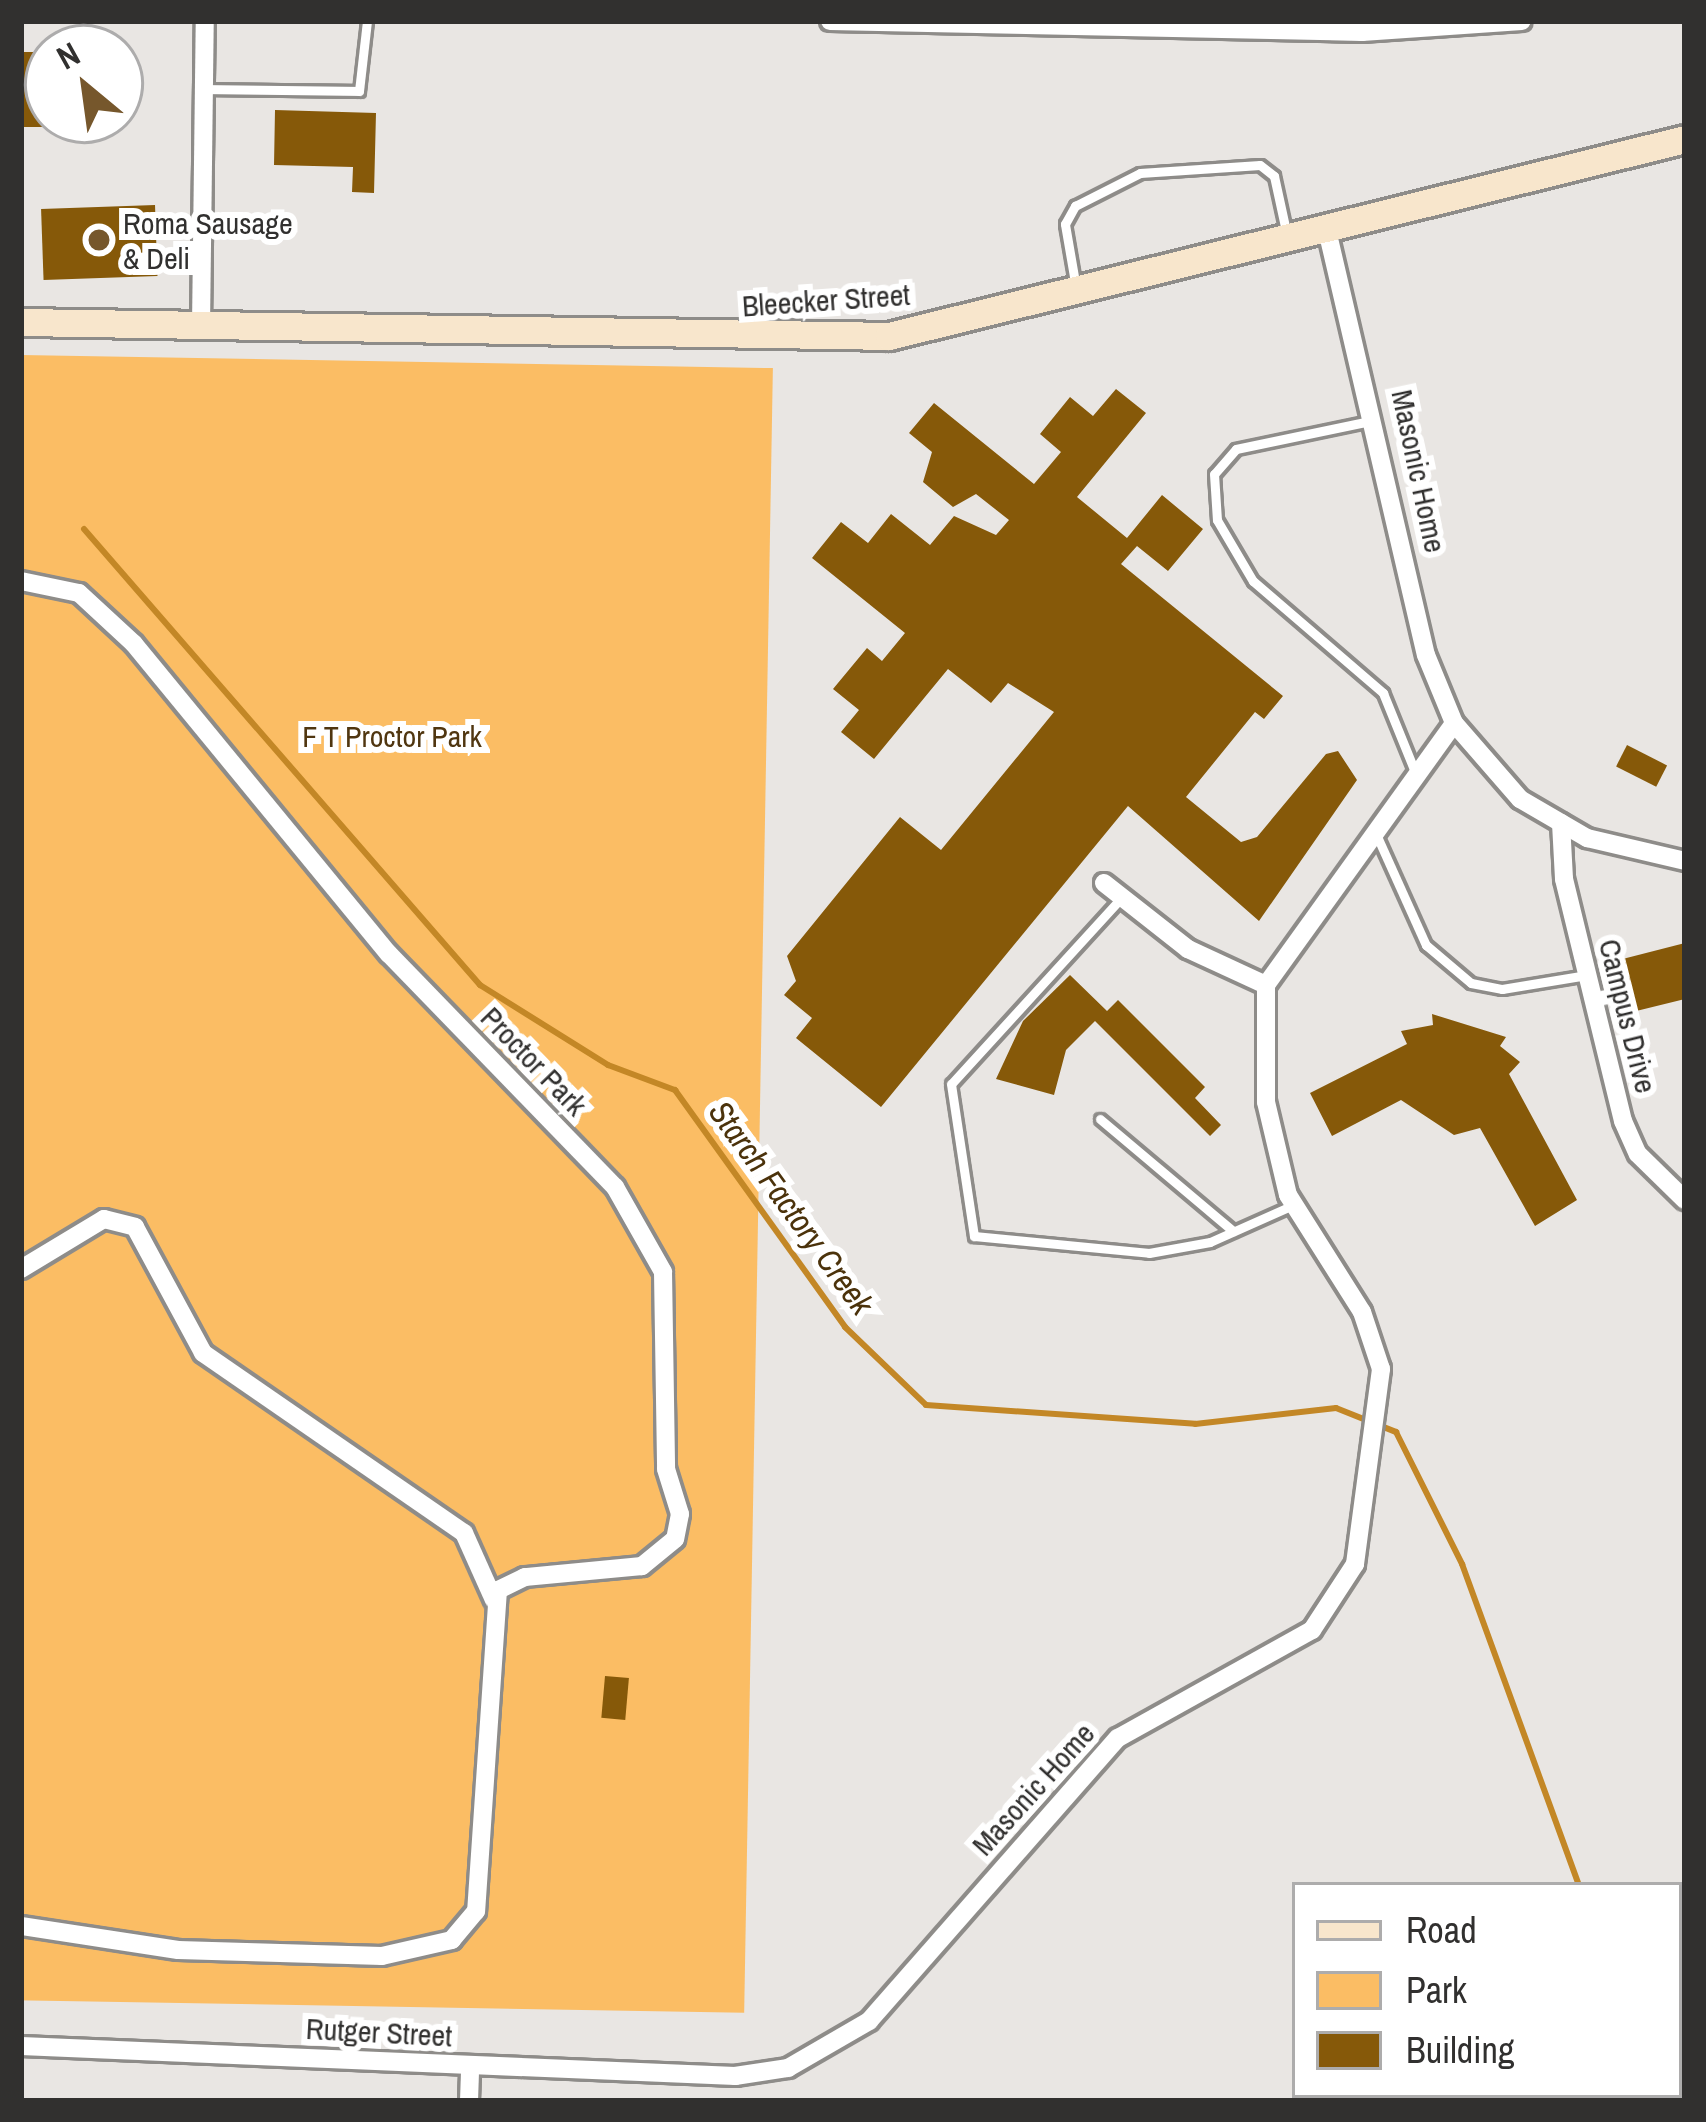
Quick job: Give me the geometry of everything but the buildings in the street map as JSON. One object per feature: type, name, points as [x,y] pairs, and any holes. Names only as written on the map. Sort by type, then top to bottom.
[{"type":"street","points":[[201,327],[206,21]]},
{"type":"street","points":[[830,21],[1516,22]]},
{"type":"street","name":"Bleecker Street","points":[[21,322],[799,342],[889,336],[1685,139]]},
{"type":"street","name":"Masonic Home","points":[[1328,230],[1378,419],[1426,656],[1454,724],[1495,777],[1562,824],[1685,861]]},
{"type":"street","name":"Proctor Park","points":[[21,581],[79,593],[134,644],[389,954],[615,1186],[648,1237],[668,1300],[674,1539],[642,1566],[525,1577],[494,1600]]},
{"type":"street","points":[[1105,883],[1208,961],[1266,985],[1454,724]]},
{"type":"street","name":"Campus Drive","points":[[1562,824],[1587,975],[1623,1121],[1638,1154],[1685,1200]]},
{"type":"street","name":"Masonic Home","points":[[735,2077],[788,2068],[869,2021],[1118,1738],[1289,1649],[1334,1604],[1372,1495],[1381,1370],[1362,1312],[1293,1205],[1266,1102],[1266,985]]},
{"type":"street","points":[[21,1269],[104,1219],[135,1228],[203,1353],[464,1533],[494,1600],[476,1911],[452,1940],[382,1956],[200,1951],[21,1926]]},
{"type":"street","name":"Rutger Street","points":[[21,2045],[735,2077]]},
{"type":"street","points":[[469,2101],[470,2066]]},
{"type":"lane","points":[[204,89],[359,91],[368,21]]},
{"type":"lane","points":[[1077,293],[1064,224],[1091,190],[1139,173],[1260,165],[1274,176],[1288,240]]},
{"type":"lane","points":[[1378,419],[1222,458],[1217,520],[1267,592],[1383,693],[1418,777]]},
{"type":"lane","points":[[1376,834],[1426,946],[1472,982],[1502,989],[1587,975]]},
{"type":"lane","points":[[1122,897],[950,1084],[974,1236],[1149,1253],[1233,1232],[1293,1205]]},
{"type":"lane","points":[[1100,1119],[1233,1232]]},
{"type":"green space","name":"F T Proctor Park","points":[[21,355],[773,368],[744,2013],[21,2000]]},
{"type":"waterway","name":"Starch Factory Creek","points":[[84,529],[480,985],[608,1065],[675,1090],[845,1327],[926,1405],[1195,1424],[1336,1408],[1396,1432],[1462,1564],[1578,1882]]},
{"type":"place","name":"Roma Sausage & Deli","points":[[99,240]]}]
